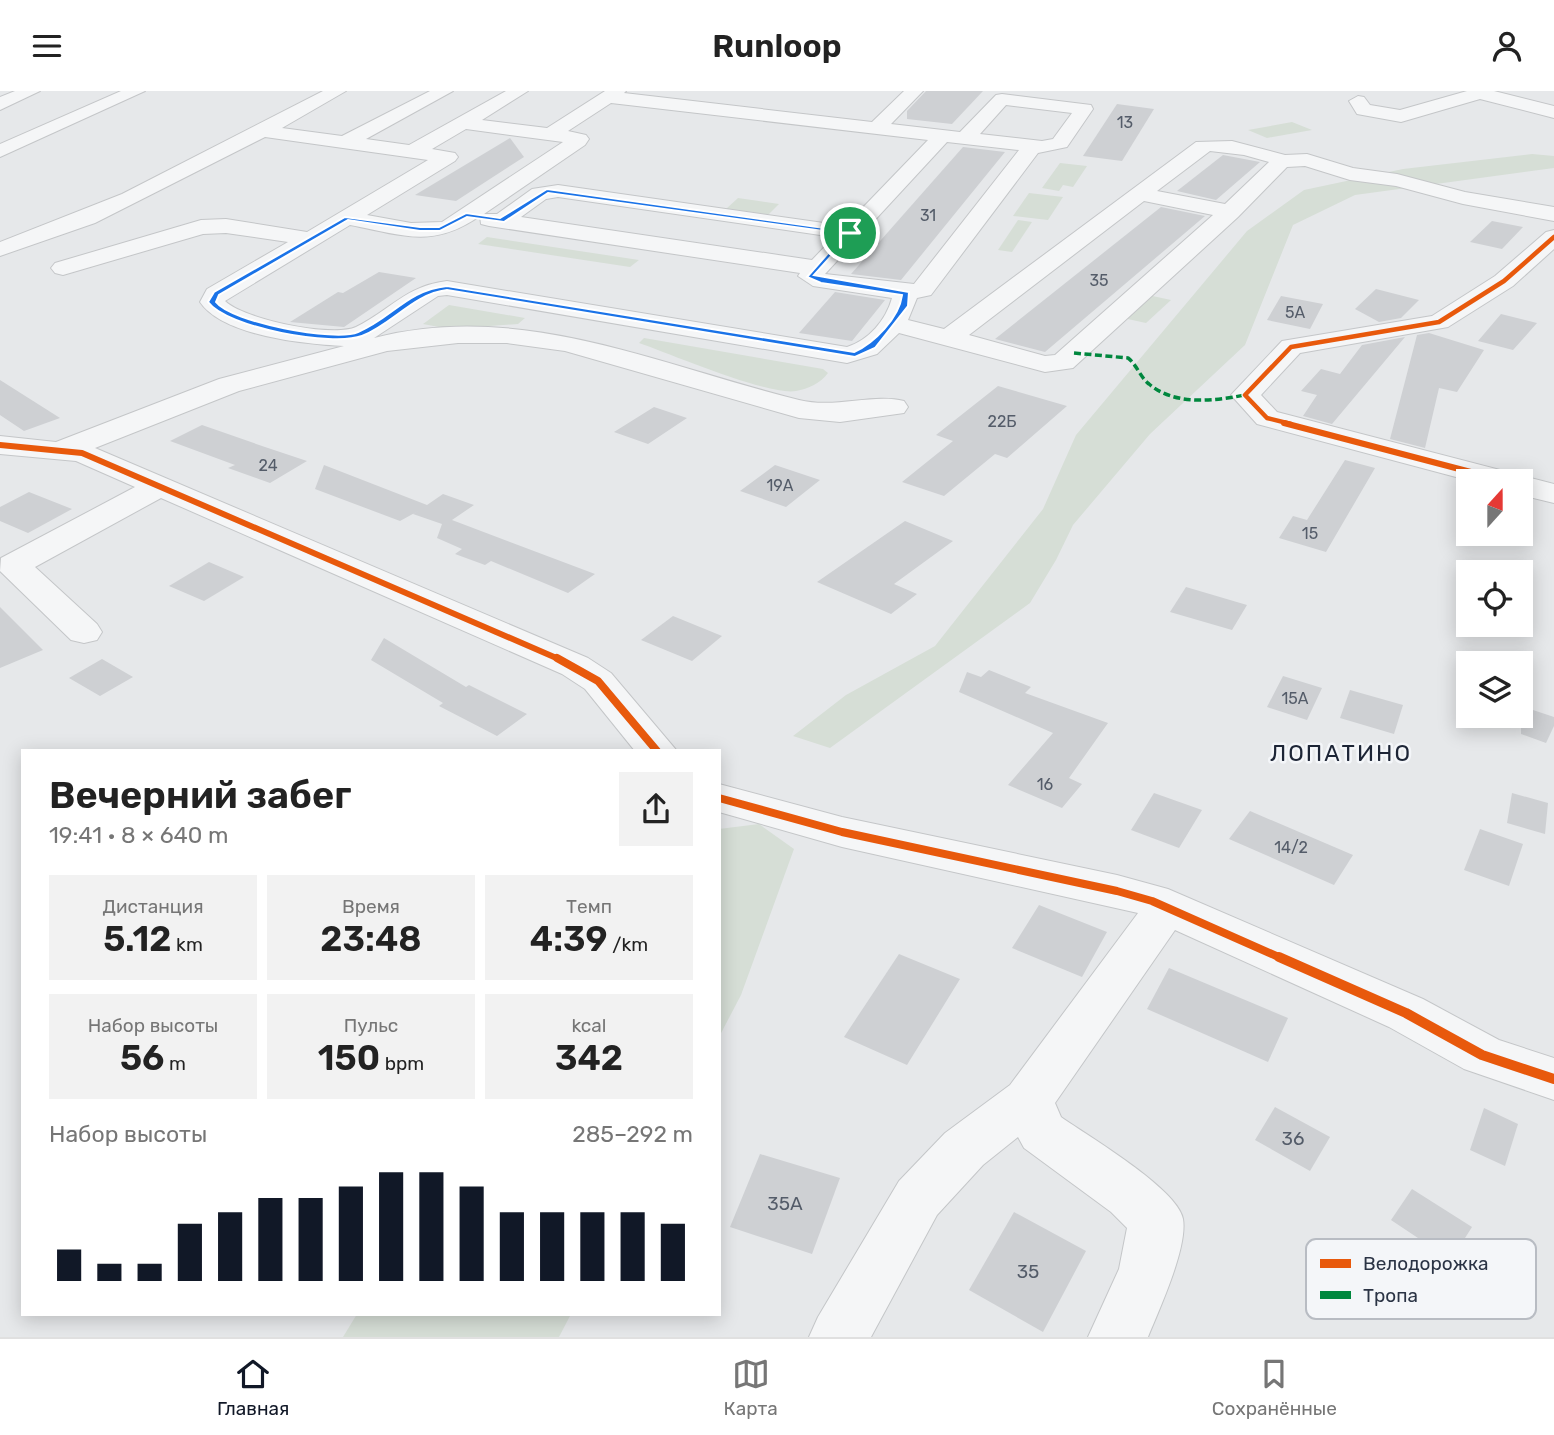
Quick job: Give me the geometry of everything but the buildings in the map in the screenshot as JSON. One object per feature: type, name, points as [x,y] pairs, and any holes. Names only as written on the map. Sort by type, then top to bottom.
[{"type":"street","points":[[0,104],[31,91]]},
{"type":"street","points":[[0,151],[136,91]]},
{"type":"street","points":[[268,132],[337,91]]},
{"type":"street","points":[[0,249],[76,223],[360,91]]},
{"type":"street","points":[[346,142],[444,91]]},
{"type":"street","points":[[414,151],[518,91]]},
{"type":"street","points":[[1394,97],[1362,96],[1364,110],[1401,116],[1480,92],[1554,112]]},
{"type":"street","points":[[550,134],[613,94],[876,128],[954,137],[1033,146],[1060,143],[1084,109],[1082,107],[1002,99],[954,137],[850,233],[810,276],[814,279],[906,293],[922,290],[1033,146]]},
{"type":"street","points":[[876,128],[908,95]]},
{"type":"street","points":[[873,102],[908,95]]},
{"type":"street","points":[[347,218],[425,230],[445,228],[579,139],[463,123]]},
{"type":"street","points":[[11,127],[45,131]]},
{"type":"street","points":[[268,132],[448,157],[216,294],[212,302],[218,311],[245,322],[342,339],[362,334],[428,290],[447,288],[847,355],[862,353],[873,346],[905,306],[906,293]]},
{"type":"street","points":[[949,338],[1207,145],[1271,155],[1281,161],[1307,160],[1350,174],[1397,180],[1554,214]]},
{"type":"street","points":[[891,323],[949,338],[1035,372],[1063,362],[1230,212],[1281,161]]},
{"type":"street","points":[[501,220],[540,194],[558,191],[850,233]]},
{"type":"street","points":[[1140,194],[1230,212]]},
{"type":"street","points":[[466,215],[817,268]]},
{"type":"street","points":[[105,226],[169,237]]},
{"type":"street","points":[[63,268],[201,227],[226,226],[310,239]]},
{"type":"street","points":[[1460,469],[1267,418],[1245,395],[1291,347],[1439,322],[1504,281],[1554,237]]},
{"type":"street","points":[[61,450],[122,429],[229,385],[386,343],[458,335],[507,335],[565,343],[653,365],[799,409],[840,413],[894,407]]},
{"type":"street","points":[[0,445],[82,453],[575,666],[598,681],[655,749]]},
{"type":"street","points":[[84,632],[13,565],[159,487]]},
{"type":"street","points":[[1533,488],[1554,494]]},
{"type":"street","points":[[721,799],[773,815],[1117,891],[1167,907],[1405,1013],[1482,1055],[1554,1079]]},
{"type":"street","points":[[839,1337],[918,1198],[964,1149],[1028,1100],[1167,907]]},
{"type":"street","points":[[1028,1100],[1042,1132],[1130,1195],[1156,1220],[1147,1270],[1118,1337]]},
{"type":"shaded area","points":[[1292,122],[1312,130],[1267,138],[1248,130]]},
{"type":"shaded area","points":[[1532,154],[1554,156],[1554,168],[1355,195],[1293,225],[1245,345],[1150,434],[1073,525],[1030,603],[830,748],[793,736],[846,695],[935,646],[1043,509],[1076,435],[1247,231],[1304,190],[1403,169]]},
{"type":"shaded area","points":[[1060,163],[1087,166],[1073,187],[1063,185],[1059,191],[1042,188]]},
{"type":"shaded area","points":[[1029,193],[1063,197],[1048,220],[1013,216]]},
{"type":"shaded area","points":[[738,198],[779,204],[768,215],[726,209]]},
{"type":"shaded area","points":[[1018,220],[1032,222],[1012,252],[998,250]]},
{"type":"shaded area","points":[[487,237],[639,260],[630,267],[478,244]]},
{"type":"shaded area","points":[[1148,295],[1171,300],[1146,323],[1123,318]]},
{"type":"shaded area","points":[[449,305],[525,318],[518,324],[449,329],[423,324]]},
{"type":"shaded area","points":[[644,338],[823,369],[828,373],[810,387],[783,391],[742,381],[639,343]]},
{"type":"shaded area","points":[[759,824],[794,849],[741,995],[721,1033],[721,829]]},
{"type":"shaded area","points":[[356,1316],[570,1316],[559,1337],[343,1337]]},
{"type":"marked path","points":[[1074,353],[1128,358],[1149,384],[1183,399],[1208,400],[1245,395]]},
{"type":"cycle path","points":[[1460,469],[1267,418],[1245,395],[1291,347],[1439,322],[1504,281],[1554,237]]},
{"type":"cycle path","points":[[0,445],[82,453],[575,666],[598,681],[655,749]]},
{"type":"cycle path","points":[[721,799],[842,832],[1117,891],[1152,901],[1406,1013],[1482,1055],[1554,1079]]},
{"type":"district","name":"ЛОПАТИНО","points":[[1341,753]]},
{"type":"route","points":[[547,191],[850,233],[810,276],[821,281],[906,293],[905,306],[873,346],[862,353],[847,355],[447,288],[428,290],[362,334],[342,339],[245,322],[218,311],[212,302],[216,294],[347,218],[420,229],[440,229],[449,227],[466,215],[501,220],[547,191]]}]
